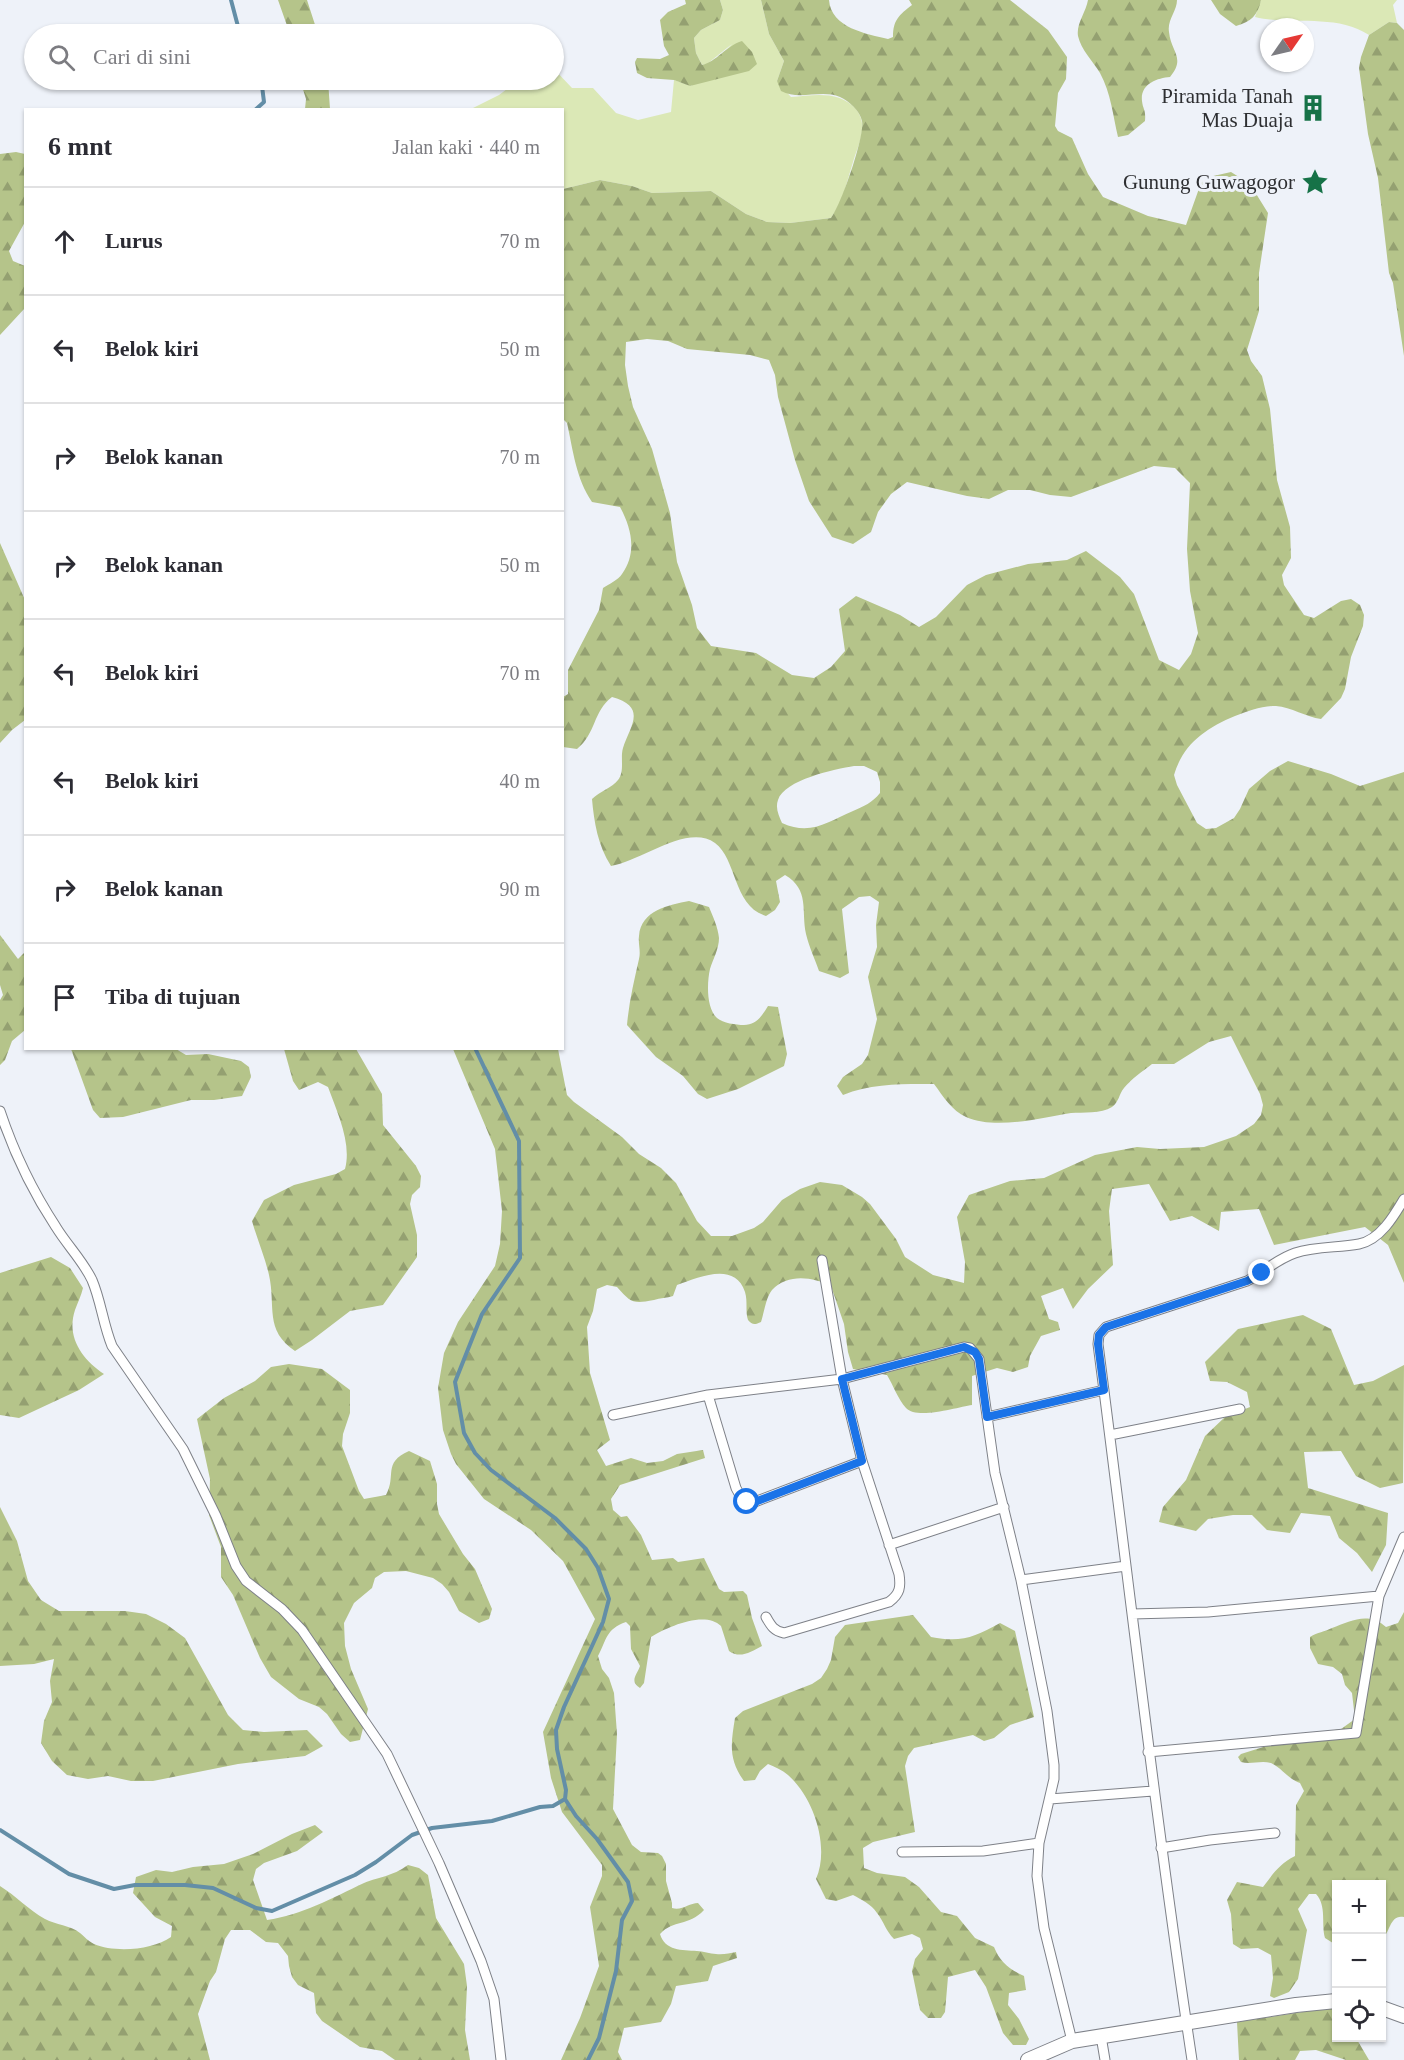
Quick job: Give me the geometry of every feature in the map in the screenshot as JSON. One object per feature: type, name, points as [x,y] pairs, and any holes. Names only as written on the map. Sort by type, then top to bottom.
[{"type":"main road","points":[[1028,2060],[1072,2041],[1296,2005],[1332,2001]]},
{"type":"main road","points":[[1386,2009],[1404,2016]]},
{"type":"street","points":[[0,1111],[37,1193],[54,1224],[91,1278],[98,1297],[105,1330],[112,1346],[183,1449],[216,1516],[236,1566],[246,1581],[282,1609],[302,1630],[387,1754],[439,1863],[481,1961],[494,1999],[501,2060]]},
{"type":"street","points":[[1192,2060],[1153,1791],[1098,1344],[1099,1335],[1106,1327],[1247,1281],[1262,1273],[1271,1264],[1296,1252],[1328,1246],[1362,1244],[1375,1236],[1391,1221],[1404,1199]]},
{"type":"street","points":[[766,1617],[772,1627],[784,1633],[890,1602],[899,1592],[901,1585],[862,1461],[842,1379],[822,1260]]},
{"type":"street","points":[[613,1415],[708,1395],[842,1379],[964,1347],[970,1348],[979,1359],[996,1473],[1021,1580],[1047,1711],[1054,1779],[1039,1843],[1037,1876],[1044,1928],[1072,2041]]},
{"type":"street","points":[[987,1417],[1104,1390]]},
{"type":"street","points":[[708,1395],[736,1488],[743,1500],[752,1503],[862,1461]]},
{"type":"street","points":[[1110,1435],[1240,1409]]},
{"type":"street","points":[[889,1545],[1004,1507]]},
{"type":"street","points":[[1148,1752],[1356,1733],[1379,1596],[1404,1537]]},
{"type":"street","points":[[1021,1580],[1125,1566]]},
{"type":"street","points":[[1132,1614],[1208,1612],[1379,1596]]},
{"type":"street","points":[[1050,1799],[1153,1791]]},
{"type":"street","points":[[1161,1848],[1275,1833]]},
{"type":"street","points":[[902,1852],[983,1851],[1039,1843]]},
{"type":"street","points":[[1101,2036],[1105,2060]]},
{"type":"green space","points":[[278,0],[307,0],[315,24],[286,24]]},
{"type":"green space","points":[[685,0],[720,0],[723,10],[720,20],[701,30],[694,38],[696,53],[702,65],[742,41],[752,52],[757,64],[749,71],[690,86],[674,80],[647,78],[637,73],[635,62],[637,58],[660,59],[669,55],[664,46],[660,20],[668,12],[686,4]]},
{"type":"green space","points":[[720,0],[761,0],[769,34],[784,61],[777,81],[791,97],[834,96],[849,103],[859,114],[862,125],[861,139],[842,198],[831,218],[790,223],[767,222],[746,214],[711,191],[652,193],[632,186],[600,180],[564,189],[564,108],[473,108],[506,90],[564,90],[564,80],[572,88],[593,88],[616,113],[638,120],[671,112],[674,80],[691,86],[732,44],[707,64],[702,65],[696,53],[694,38],[701,30],[720,20],[723,10]]},
{"type":"green space","points":[[761,0],[829,0],[831,10],[843,23],[861,32],[888,39],[893,37],[894,26],[898,18],[912,5],[909,0],[1010,0],[1048,30],[1067,57],[1066,79],[1058,93],[1055,126],[1058,131],[1072,138],[1088,174],[1103,197],[1148,216],[1186,225],[1201,183],[1209,177],[1231,172],[1250,184],[1268,213],[1259,273],[1259,311],[1247,350],[1251,361],[1262,376],[1270,409],[1277,480],[1290,527],[1291,558],[1282,575],[1284,585],[1304,615],[1314,618],[1341,601],[1351,599],[1360,605],[1364,615],[1363,626],[1351,657],[1341,698],[1321,719],[1276,706],[1260,708],[1235,716],[1214,726],[1197,738],[1183,754],[1174,775],[1197,823],[1206,829],[1216,828],[1234,818],[1249,789],[1270,771],[1288,761],[1331,774],[1360,786],[1404,772],[1404,1283],[1388,1245],[1365,1227],[1274,1245],[1259,1209],[1221,1212],[1219,1231],[1192,1216],[1170,1221],[1149,1184],[1112,1189],[1109,1211],[1113,1265],[1088,1289],[1073,1309],[1063,1288],[1041,1296],[1049,1319],[1058,1322],[1060,1330],[1041,1336],[1030,1356],[1028,1367],[1013,1372],[997,1368],[972,1376],[972,1405],[928,1413],[919,1413],[906,1408],[887,1375],[853,1369],[844,1324],[831,1286],[824,1283],[801,1278],[778,1285],[768,1297],[761,1322],[755,1324],[748,1320],[746,1296],[740,1282],[725,1274],[696,1278],[677,1285],[673,1296],[641,1302],[629,1299],[617,1287],[607,1285],[597,1289],[587,1327],[590,1373],[610,1440],[597,1450],[606,1466],[631,1458],[647,1463],[663,1461],[677,1454],[703,1450],[705,1458],[620,1485],[611,1499],[613,1510],[621,1517],[627,1516],[641,1535],[652,1560],[673,1558],[678,1562],[704,1558],[719,1589],[724,1592],[743,1591],[747,1595],[762,1646],[746,1654],[737,1654],[729,1651],[721,1626],[714,1621],[696,1620],[676,1625],[651,1637],[644,1683],[640,1688],[634,1680],[640,1666],[631,1649],[630,1626],[626,1622],[611,1631],[598,1656],[614,1693],[617,1734],[613,1809],[632,1845],[641,1852],[658,1853],[662,1856],[666,1864],[666,1881],[672,1908],[698,1903],[704,1910],[692,1919],[665,1929],[660,1934],[662,1940],[670,1947],[686,1950],[711,1954],[736,1952],[737,1958],[713,1966],[708,1981],[676,1986],[671,2004],[661,2022],[624,2028],[618,2052],[622,2060],[561,2060],[580,2018],[599,1966],[590,1907],[602,1876],[602,1865],[562,1812],[551,1778],[543,1732],[595,1619],[563,1561],[531,1530],[484,1499],[456,1464],[443,1430],[438,1388],[444,1353],[458,1322],[495,1266],[500,1244],[502,1211],[495,1149],[453,1050],[558,1050],[567,1095],[622,1137],[639,1154],[661,1168],[676,1183],[697,1221],[711,1236],[732,1236],[754,1228],[763,1222],[782,1200],[800,1189],[820,1182],[842,1185],[870,1204],[896,1239],[905,1257],[933,1275],[964,1283],[965,1262],[957,1217],[969,1195],[1010,1181],[1044,1178],[1095,1155],[1137,1147],[1160,1149],[1204,1147],[1236,1136],[1254,1124],[1261,1115],[1263,1105],[1260,1094],[1231,1036],[1209,1042],[1174,1064],[1152,1064],[1122,1090],[1112,1107],[1097,1112],[991,1123],[966,1117],[956,1111],[934,1084],[877,1086],[843,1095],[837,1086],[843,1077],[862,1064],[868,1055],[877,1019],[868,977],[877,947],[876,925],[879,902],[870,896],[859,897],[842,909],[849,973],[840,978],[819,971],[806,934],[801,894],[793,881],[785,875],[776,881],[780,902],[775,910],[766,916],[755,911],[747,903],[722,850],[715,843],[704,838],[677,840],[611,866],[603,850],[595,825],[592,799],[613,785],[620,776],[622,752],[634,718],[633,712],[630,706],[623,701],[612,697],[601,709],[583,743],[577,749],[564,747],[564,696],[568,694],[568,670],[599,610],[603,588],[616,580],[627,566],[631,541],[630,532],[620,507],[592,502],[582,484],[567,423],[564,420],[564,189],[600,180],[632,186],[652,193],[711,191],[746,214],[767,222],[790,223],[831,218],[856,155],[862,129],[861,117],[854,107],[840,97],[825,94],[795,95],[781,91],[777,81],[784,61],[769,34]],"holes":[[[647,339],[668,341],[687,349],[750,355],[769,360],[775,375],[778,397],[795,460],[809,501],[832,537],[853,544],[871,532],[878,512],[891,494],[907,482],[989,499],[1008,490],[1030,490],[1071,497],[1154,466],[1175,468],[1190,483],[1187,549],[1190,591],[1198,633],[1191,654],[1179,670],[1159,660],[1134,594],[1120,577],[1086,551],[1067,560],[1028,564],[986,575],[967,585],[936,617],[919,627],[900,615],[856,596],[839,609],[845,651],[831,667],[814,678],[792,675],[756,653],[711,646],[697,628],[692,605],[677,562],[670,513],[652,449],[633,407],[625,365],[626,342]],[[864,766],[877,772],[880,782],[880,793],[868,804],[827,823],[810,828],[792,827],[782,823],[777,803],[782,793],[790,787],[800,781],[835,770]]]},
{"type":"green space","points":[[1088,0],[1177,0],[1169,28],[1177,65],[1170,77],[1150,83],[1144,90],[1142,101],[1145,121],[1128,135],[1118,137],[1104,81],[1078,36],[1078,27]]},
{"type":"green space","points":[[1211,0],[1261,0],[1253,17],[1236,26],[1220,14]]},
{"type":"green space","points":[[1261,0],[1397,0],[1393,5],[1397,23],[1389,22],[1369,35],[1342,24],[1314,21],[1314,18],[1255,17]]},
{"type":"green space","points":[[1389,22],[1397,23],[1404,30],[1404,356],[1393,283],[1389,273],[1378,178],[1368,134],[1359,68],[1369,35]]},
{"type":"green space","points":[[303,90],[329,90],[330,108],[305,108],[306,99]]},
{"type":"green space","points":[[16,152],[24,154],[24,224],[9,251],[13,261],[24,266],[24,309],[0,335],[0,154]]},
{"type":"green space","points":[[0,543],[24,598],[24,721],[0,743]]},
{"type":"green space","points":[[689,901],[709,907],[719,938],[708,981],[709,1002],[713,1014],[726,1022],[748,1025],[758,1019],[768,1006],[778,1007],[787,1054],[784,1066],[738,1089],[707,1099],[698,1094],[683,1076],[656,1057],[627,1025],[640,956],[641,927],[645,920],[657,910]]},
{"type":"green space","points":[[0,935],[18,959],[24,953],[24,1031],[12,1041],[5,1060],[0,1065],[0,1000],[3,995],[0,985]]},
{"type":"green space","points":[[71,1050],[178,1050],[186,1055],[208,1054],[241,1061],[249,1067],[251,1077],[242,1096],[191,1100],[123,1117],[100,1118],[93,1110]]},
{"type":"green space","points":[[284,1050],[357,1050],[382,1094],[383,1125],[416,1166],[421,1176],[420,1187],[412,1195],[410,1204],[417,1235],[417,1257],[383,1305],[350,1311],[295,1351],[285,1343],[275,1326],[269,1275],[252,1221],[264,1200],[294,1185],[336,1174],[345,1169],[347,1149],[328,1087],[318,1082],[299,1090],[293,1081]]},
{"type":"green space","points":[[51,1257],[70,1268],[83,1288],[73,1320],[74,1338],[83,1354],[104,1374],[79,1390],[19,1418],[0,1415],[0,1273]]},
{"type":"green space","points":[[1303,1315],[1331,1329],[1354,1385],[1373,1381],[1404,1365],[1403,1483],[1380,1488],[1356,1476],[1341,1451],[1304,1452],[1308,1488],[1388,1513],[1386,1545],[1372,1572],[1357,1553],[1339,1538],[1330,1516],[1301,1513],[1290,1533],[1267,1530],[1252,1515],[1208,1519],[1196,1531],[1159,1522],[1163,1507],[1186,1480],[1205,1436],[1225,1417],[1250,1407],[1247,1392],[1227,1382],[1210,1381],[1205,1362],[1238,1329]]},
{"type":"green space","points":[[289,1364],[322,1369],[350,1390],[350,1413],[343,1434],[342,1446],[364,1499],[386,1495],[393,1465],[409,1451],[430,1461],[437,1484],[439,1514],[463,1554],[475,1569],[492,1609],[489,1619],[479,1623],[459,1611],[449,1592],[433,1578],[406,1571],[384,1572],[375,1578],[372,1588],[354,1603],[344,1623],[345,1646],[351,1669],[368,1709],[360,1740],[350,1742],[319,1707],[299,1699],[271,1677],[260,1658],[233,1595],[221,1577],[221,1547],[209,1515],[210,1479],[197,1419],[224,1398],[255,1381],[271,1367]]},
{"type":"green space","points":[[0,1507],[17,1541],[28,1581],[41,1600],[59,1611],[125,1611],[146,1614],[166,1624],[185,1638],[228,1715],[243,1730],[264,1732],[307,1730],[323,1746],[305,1756],[238,1764],[153,1781],[131,1781],[108,1776],[88,1779],[67,1775],[52,1761],[41,1743],[44,1721],[52,1702],[50,1681],[54,1659],[34,1664],[0,1666]]},
{"type":"green space","points":[[1404,1612],[1404,1917],[1393,1921],[1386,1935],[1386,1880],[1332,1880],[1332,1942],[1325,1938],[1323,1910],[1319,1899],[1316,1894],[1309,1894],[1298,1909],[1307,1930],[1298,1979],[1289,1992],[1274,1998],[1270,1996],[1273,1978],[1271,1955],[1258,1948],[1241,1949],[1233,1944],[1231,1914],[1227,1900],[1237,1882],[1263,1887],[1280,1866],[1295,1856],[1296,1805],[1304,1791],[1300,1783],[1271,1763],[1245,1763],[1241,1762],[1238,1757],[1241,1754],[1301,1735],[1341,1729],[1355,1719],[1352,1693],[1345,1685],[1342,1674],[1333,1667],[1318,1664],[1310,1648],[1310,1637],[1359,1619],[1373,1619],[1386,1627],[1398,1623]]},
{"type":"green space","points":[[913,1615],[931,1637],[942,1639],[960,1639],[983,1632],[1000,1623],[1015,1631],[1034,1717],[1010,1725],[994,1738],[984,1741],[973,1735],[914,1748],[905,1766],[915,1832],[873,1842],[863,1848],[864,1868],[877,1873],[905,1877],[919,1887],[941,1912],[957,1916],[975,1938],[994,1947],[1006,1964],[1024,1976],[1026,1990],[1009,1993],[1008,2005],[1019,2019],[1029,2039],[1026,2045],[1013,2045],[1003,2033],[986,1987],[975,1970],[948,1977],[945,2012],[941,2018],[928,2018],[920,2010],[912,1971],[915,1959],[923,1949],[920,1938],[912,1934],[894,1939],[875,1910],[853,1895],[836,1901],[826,1899],[816,1879],[820,1866],[820,1838],[812,1810],[805,1796],[788,1775],[768,1764],[755,1780],[744,1781],[733,1758],[735,1718],[743,1711],[812,1684],[821,1678],[831,1660],[835,1637],[845,1625]]},
{"type":"green space","points":[[315,1825],[323,1832],[297,1851],[264,1863],[256,1869],[253,1880],[267,1920],[305,1910],[408,1865],[419,1868],[428,1875],[436,1918],[464,1964],[467,1986],[465,2030],[470,2060],[395,2060],[382,2051],[360,2047],[322,2021],[316,2013],[314,1993],[298,1985],[292,1977],[288,1956],[278,1943],[266,1942],[250,1930],[231,1930],[225,1939],[216,1972],[210,1981],[198,2014],[210,2060],[0,2060],[0,1886],[39,1915],[49,1921],[76,1930],[94,1944],[112,1949],[134,1949],[154,1945],[171,1937],[172,1926],[155,1917],[133,1893],[136,1877],[156,1870],[172,1872],[224,1864],[253,1854]]},
{"type":"green space","points":[[1332,2007],[1332,2042],[1358,2042],[1369,2060],[1346,2060],[1316,2050],[1300,2051],[1295,2060],[1239,2060],[1237,2022]]},
{"type":"waterway","points":[[231,0],[237,24]]},
{"type":"waterway","points":[[257,108],[264,102],[262,90]]},
{"type":"waterway","points":[[476,1050],[519,1141],[520,1258],[482,1314],[455,1382],[464,1433],[475,1453],[491,1470],[555,1518],[586,1549],[598,1568],[609,1599],[603,1622],[564,1707],[556,1730],[557,1749],[566,1790],[565,1799],[628,1882],[632,1901],[622,1920],[616,1971],[599,2038],[588,2060]]},
{"type":"waterway","points":[[0,1830],[69,1874],[114,1889],[135,1885],[185,1885],[213,1888],[256,1908],[272,1911],[355,1875],[412,1835],[432,1828],[492,1821],[540,1807],[553,1806],[565,1799]]},
{"type":"place","name":"Piramida Tanah Mas Duaja","points":[[1313,108]]},
{"type":"place","name":"Gunung Guwagogor","points":[[1315,182]]},
{"type":"route","points":[[747,1502],[752,1503],[862,1461],[842,1379],[964,1347],[970,1348],[979,1359],[987,1417],[1104,1390],[1098,1344],[1099,1335],[1106,1327],[1247,1281],[1262,1273]]}]
